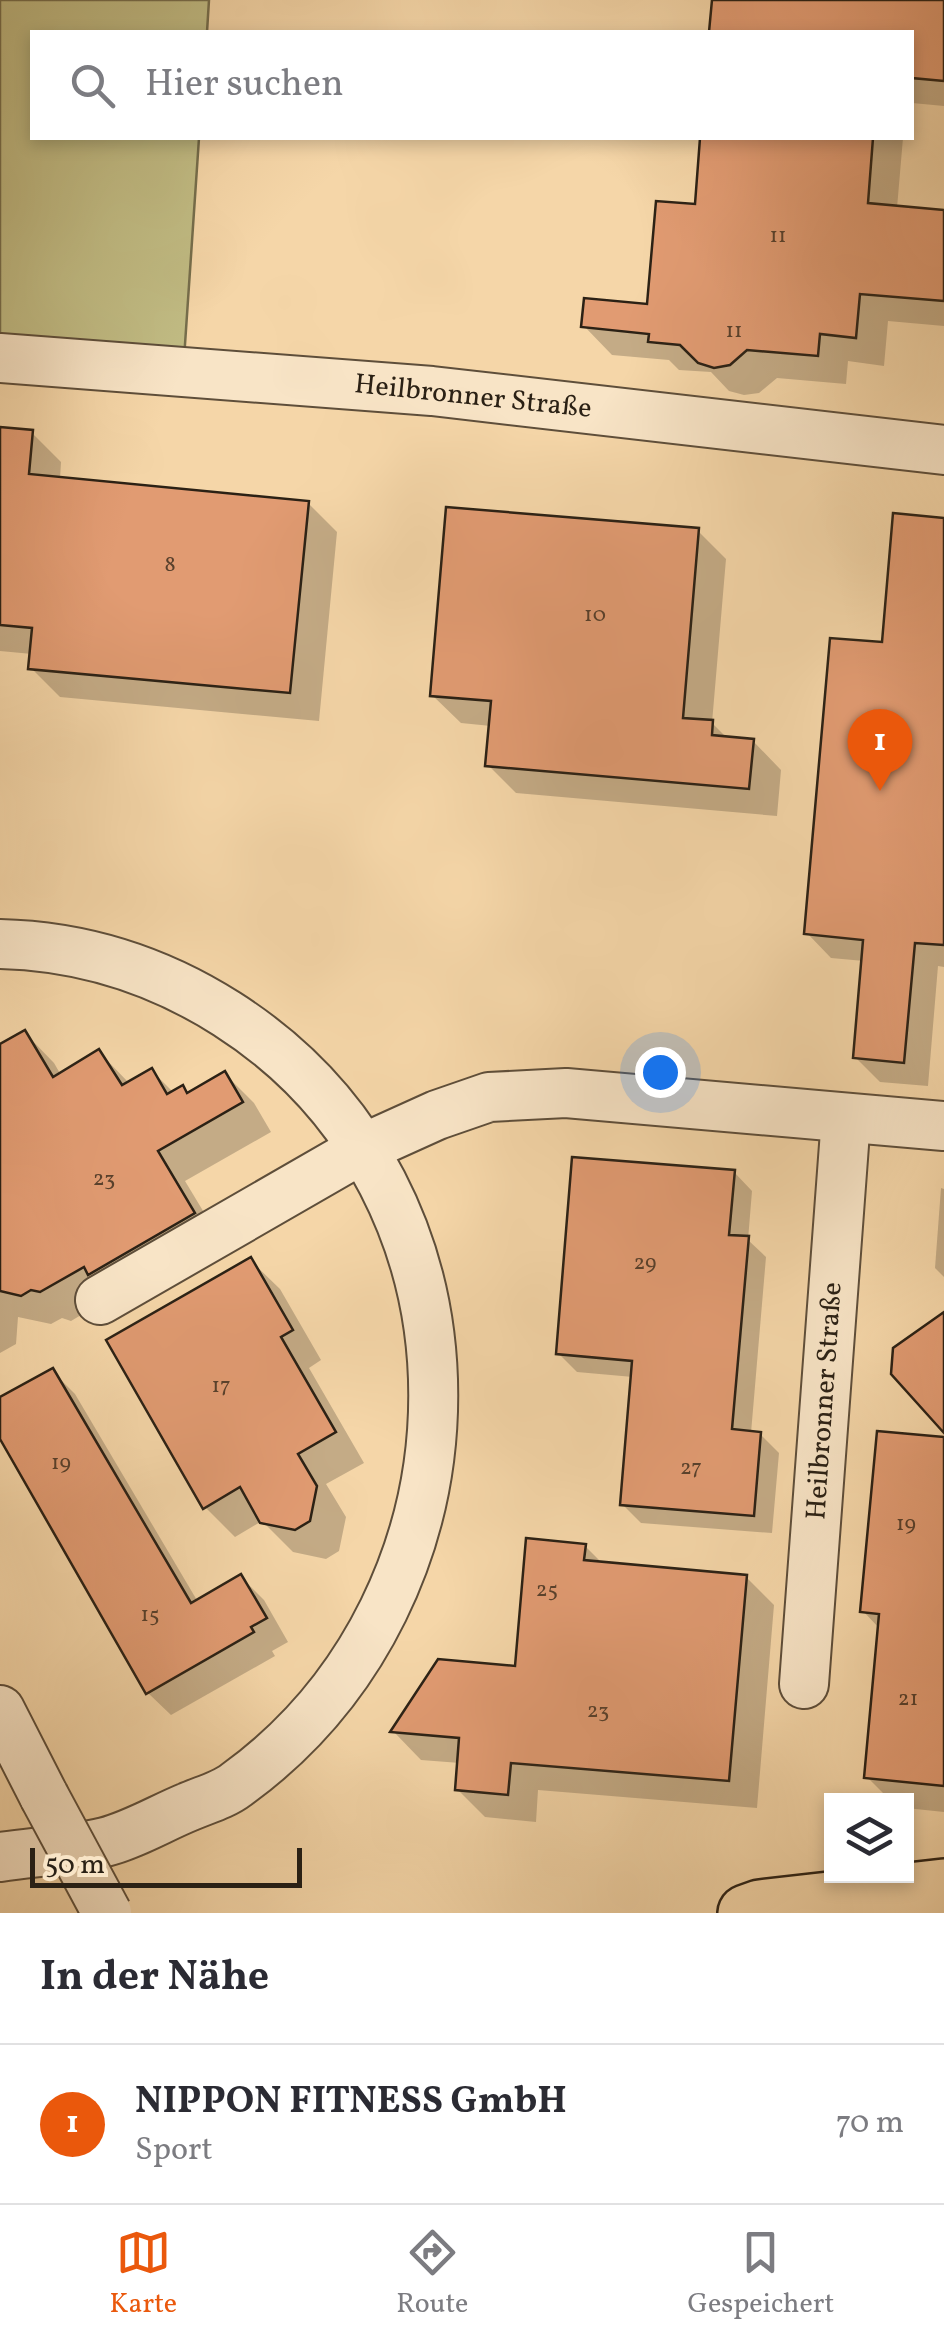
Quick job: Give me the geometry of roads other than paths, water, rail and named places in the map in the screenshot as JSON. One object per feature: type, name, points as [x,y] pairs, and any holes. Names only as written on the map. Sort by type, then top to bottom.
[{"type":"highway","points":[[753,1910],[944,1886]]},
{"type":"street","name":"Heilbronner Straße","points":[[0,358],[432,391],[944,450]]},
{"type":"street","points":[[0,944],[45,945],[148,972],[198,996],[251,1030],[310,1080],[340,1113],[393,1200],[413,1256],[428,1322],[434,1390],[420,1501],[394,1589],[350,1668],[293,1735],[234,1788],[107,1841],[0,1857]]},
{"type":"street","points":[[100,1300],[364,1148],[488,1097],[548,1093],[944,1126]]},
{"type":"street","name":"Heilbronner Straße","points":[[804,1684],[846,1118]]},
{"type":"street","points":[[0,1710],[108,1913]]},
{"type":"place","name":"NIPPON FITNESS GmbH","points":[[880,791]]}]
